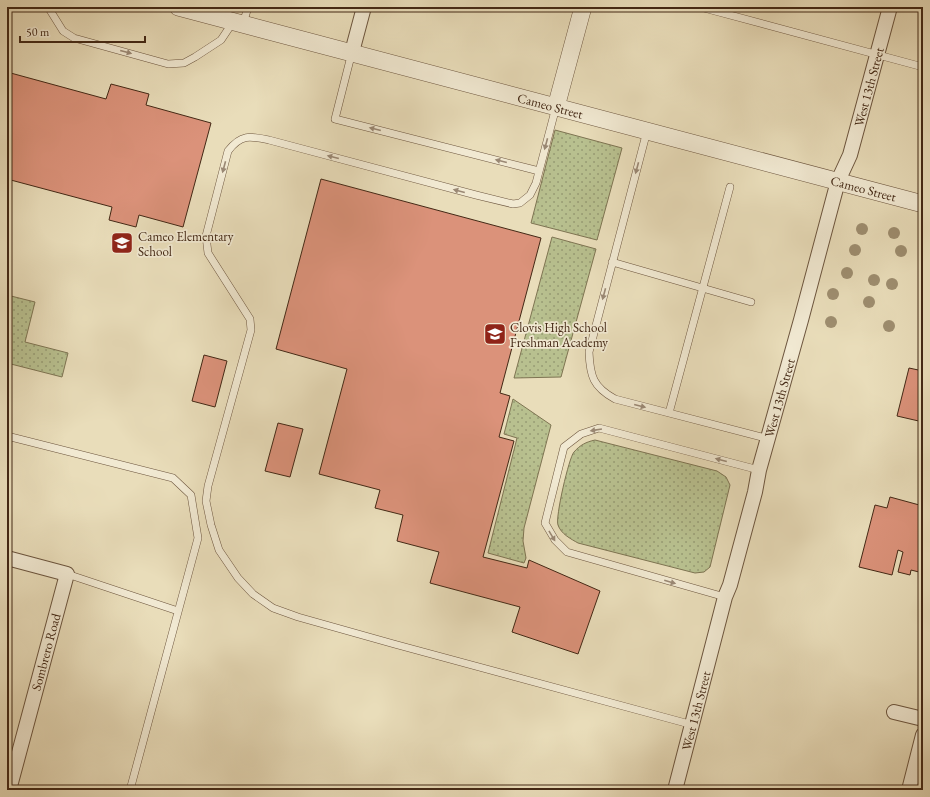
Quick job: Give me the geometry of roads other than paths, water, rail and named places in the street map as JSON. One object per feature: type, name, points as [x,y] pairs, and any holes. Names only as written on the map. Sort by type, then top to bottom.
[{"type":"street","name":"Cameo Street","points":[[178,7],[923,204]]},
{"type":"street","points":[[352,52],[364,7]]},
{"type":"street","points":[[556,106],[583,7]]},
{"type":"street","name":"West 13th Street","points":[[676,790],[725,597],[730,585],[751,506],[759,470],[769,439],[838,181],[850,155],[890,7]]},
{"type":"street","points":[[7,558],[67,574]]},
{"type":"street","name":"Sombrero Road","points":[[9,790],[67,574]]},
{"type":"street","points":[[894,712],[923,719]]},
{"type":"street","points":[[909,790],[923,735]]},
{"type":"lane","points":[[48,7],[63,30],[74,38],[168,64],[184,63],[196,57],[221,40],[238,22],[248,7]]},
{"type":"lane","points":[[700,7],[923,67]]},
{"type":"lane","points":[[352,52],[335,118],[539,171]]},
{"type":"lane","points":[[556,106],[536,183],[530,195],[520,204],[513,204],[476,196],[252,136],[244,137],[234,144],[228,151],[206,236],[208,253],[250,319],[251,330],[208,486],[206,501],[211,525],[219,550],[238,578],[253,594],[273,608],[298,617],[394,644],[693,725]]},
{"type":"lane","points":[[647,131],[589,352],[589,366],[592,378],[598,388],[615,399],[769,439]]},
{"type":"lane","points":[[669,413],[704,288],[730,187]]},
{"type":"lane","points":[[612,262],[751,302]]},
{"type":"lane","points":[[725,597],[567,552],[554,540],[545,523],[564,447],[581,434],[599,428],[759,470]]},
{"type":"lane","points":[[7,436],[173,478],[191,495],[198,538],[130,790]]},
{"type":"lane","points":[[67,574],[178,610]]},
{"type":"place","name":"Cameo Elementary School","points":[[122,243]]},
{"type":"place","name":"Clovis High School Freshman Academy","points":[[495,334]]}]
